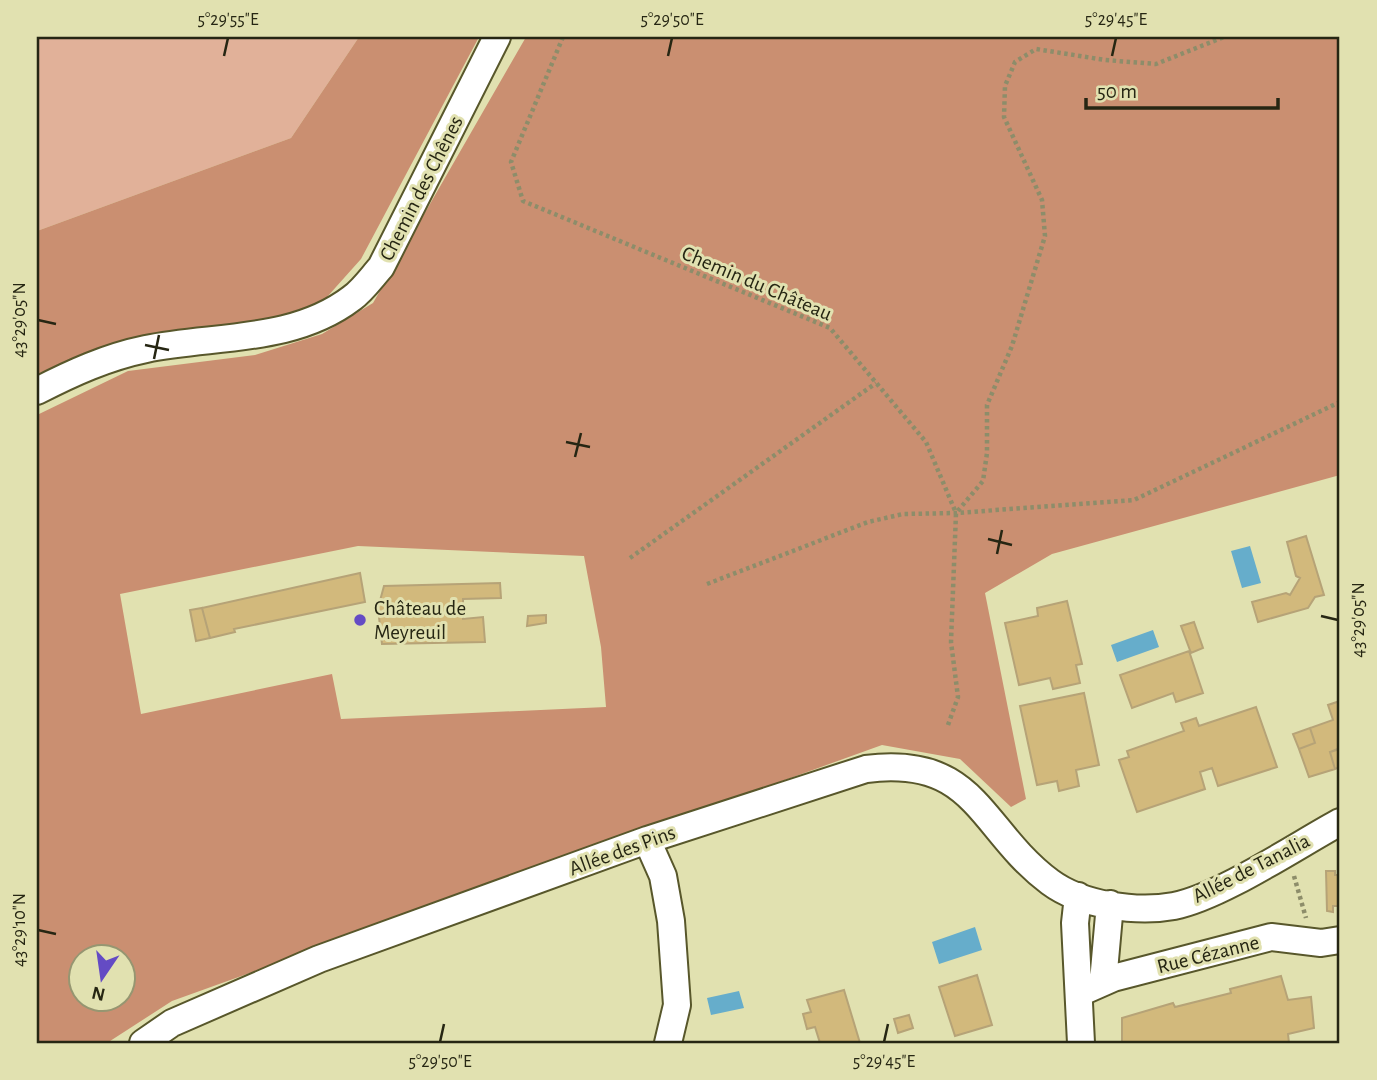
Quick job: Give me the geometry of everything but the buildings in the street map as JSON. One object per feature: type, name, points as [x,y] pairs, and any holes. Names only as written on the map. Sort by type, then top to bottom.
[{"type":"street","name":"Chemin des Chênes","points":[[37,391],[87,366],[146,349],[258,335],[307,322],[353,298],[381,267],[497,37]]},
{"type":"street","name":"Allée des Pins","points":[[143,1043],[172,1023],[320,959],[647,840],[866,769],[906,768],[948,780],[963,789],[1030,864],[1052,884],[1078,896]]},
{"type":"street","name":"Allée de Tanalia","points":[[1078,896],[1110,904],[1153,908],[1194,899],[1340,822]]},
{"type":"street","points":[[647,840],[663,876],[671,921],[677,1005],[668,1043]]},
{"type":"street","points":[[1078,896],[1075,923],[1081,1043]]},
{"type":"street","points":[[1103,982],[1110,904]]},
{"type":"street","name":"Rue Cézanne","points":[[1079,993],[1103,982],[1271,937],[1312,943],[1340,940]]},
{"type":"path","name":"Chemin du Château","points":[[564,37],[511,162],[523,201],[830,328],[926,442],[956,513]]},
{"type":"path","points":[[948,724],[958,696],[951,642],[956,513],[983,481],[987,453],[987,405],[1012,346],[1045,236],[1042,200],[1004,117],[1005,86],[1015,62],[1036,49],[1105,60],[1156,64],[1224,37]]},
{"type":"path","points":[[630,558],[876,383]]},
{"type":"path","points":[[706,584],[868,522],[903,514],[956,513],[1134,500],[1340,402]]},
{"type":"path","points":[[1291,864],[1312,943]]},
{"type":"shaded area","points":[[37,37],[359,37],[291,138],[37,231]]},
{"type":"shaded area","points":[[359,37],[479,37],[361,259],[319,306],[276,323],[115,346],[37,374],[37,231],[291,138]]},
{"type":"shaded area","points":[[526,37],[1340,37],[1340,475],[1052,554],[985,593],[1026,799],[1011,807],[960,759],[882,745],[172,1001],[107,1043],[37,1043],[37,415],[128,371],[255,355],[322,334],[373,303]],"holes":[[[358,546],[584,556],[601,647],[606,707],[341,719],[332,674],[141,714],[120,594]]]},
{"type":"water","points":[[1250,546],[1261,583],[1242,588],[1231,551]]},
{"type":"water","points":[[1153,630],[1159,647],[1117,662],[1111,645]]},
{"type":"water","points":[[975,927],[982,950],[939,964],[932,942]]},
{"type":"water","points":[[739,991],[744,1008],[711,1015],[707,998]]},
{"type":"place","name":"Château de Meyreuil","points":[[360,620]]}]
